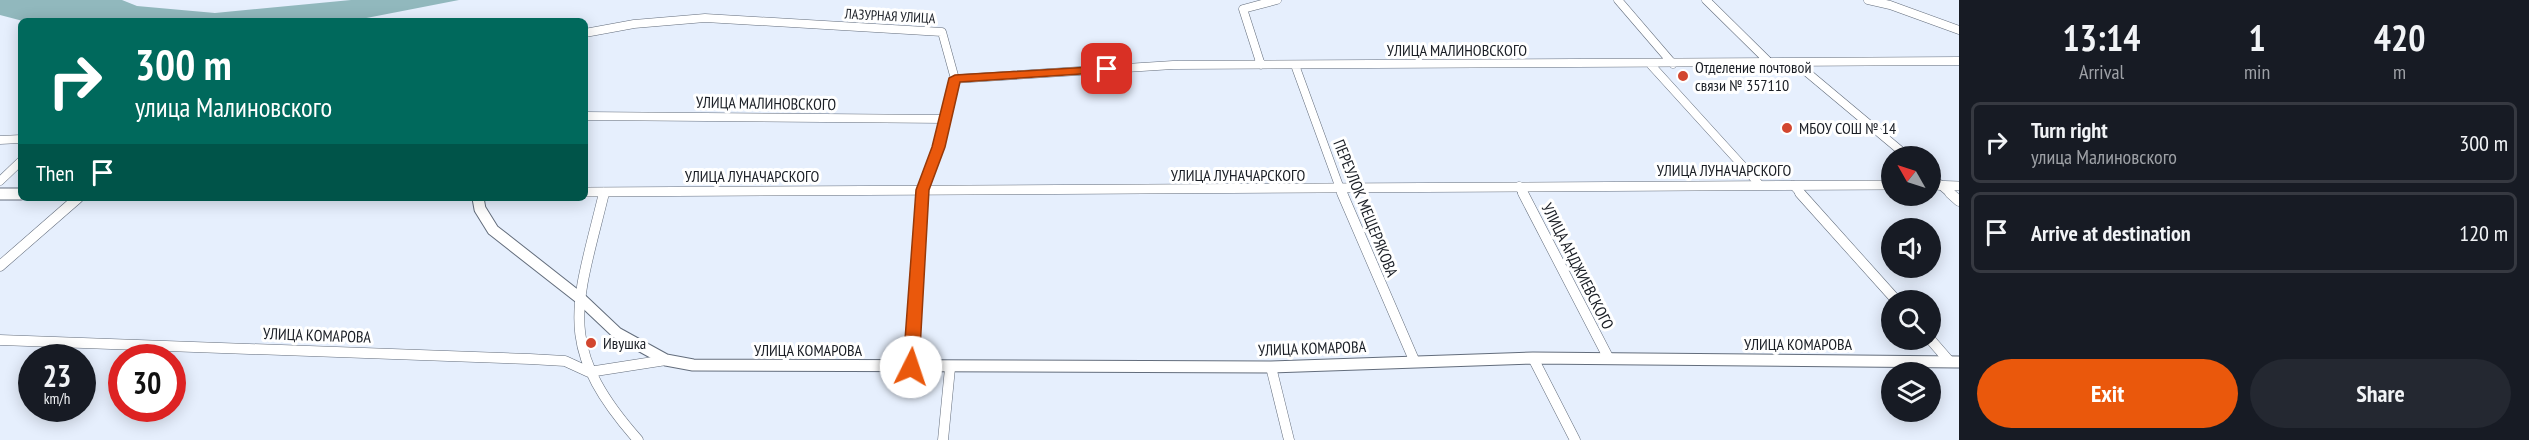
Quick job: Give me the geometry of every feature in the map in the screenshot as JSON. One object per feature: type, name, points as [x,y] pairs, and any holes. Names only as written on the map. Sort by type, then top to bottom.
[{"type":"street","points":[[1261,65],[1244,9],[1277,0]]},
{"type":"street","points":[[1618,0],[1672,64]]},
{"type":"street","points":[[1706,0],[1772,64]]},
{"type":"street","points":[[1868,0],[1890,4],[1959,30]]},
{"type":"street","name":"ЛАЗУРНАЯ УЛИЦА","points":[[588,32],[634,24],[705,18],[942,32],[955,78]]},
{"type":"street","name":"УЛИЦА МАЛИНОВСКОГО","points":[[955,78],[1173,65],[1651,65],[1959,61]]},
{"type":"street","points":[[1797,64],[1895,146]]},
{"type":"street","name":"ПЕРЕУЛОК МЕЩЕРЯКОВА","points":[[1295,65],[1340,189],[1414,360]]},
{"type":"street","points":[[1651,65],[1760,185]]},
{"type":"street","points":[[911,367],[923,190],[946,120],[955,78]]},
{"type":"street","name":"УЛИЦА МАЛИНОВСКОГО","points":[[588,116],[946,120]]},
{"type":"street","points":[[0,140],[18,139]]},
{"type":"street","points":[[0,181],[18,164]]},
{"type":"street","points":[[1793,184],[1887,290]]},
{"type":"street","name":"УЛИЦА ЛУНАЧАРСКОГО","points":[[588,192],[1881,185]]},
{"type":"street","name":"УЛИЦА АНДЖИЕВСКОГО","points":[[1519,186],[1598,342],[1609,359]]},
{"type":"street","points":[[1942,186],[1959,186]]},
{"type":"street","points":[[1942,186],[1959,201]]},
{"type":"street","points":[[604,192],[581,299],[577,331],[589,372],[607,406],[638,440]]},
{"type":"street","points":[[0,194],[18,194]]},
{"type":"street","points":[[0,266],[75,201]]},
{"type":"street","name":"УЛИЦА КОМАРОВА","points":[[479,201],[480,209],[493,230],[581,299],[617,333],[666,360],[693,366],[1271,367],[1414,360],[1533,358],[1955,362]]},
{"type":"street","name":"УЛИЦА КОМАРОВА","points":[[0,340],[530,359],[565,361],[589,372],[666,360]]},
{"type":"street","points":[[1941,349],[1955,362]]},
{"type":"street","points":[[1533,358],[1575,440]]},
{"type":"street","points":[[1271,367],[1289,440]]},
{"type":"street","points":[[943,440],[950,368]]},
{"type":"shaded area","points":[[0,0],[122,0],[137,6],[215,13],[351,0],[459,0],[366,18],[18,20],[0,15]]},
{"type":"place","name":"Отделение почтовой связи № 357110","points":[[1683,76]]},
{"type":"place","name":"МБОУ СОШ № 14","points":[[1787,128]]},
{"type":"place","name":"Ивушка","points":[[591,343]]},
{"type":"route","points":[[911,367],[923,190],[939,147],[955,78],[1107,69]]}]
